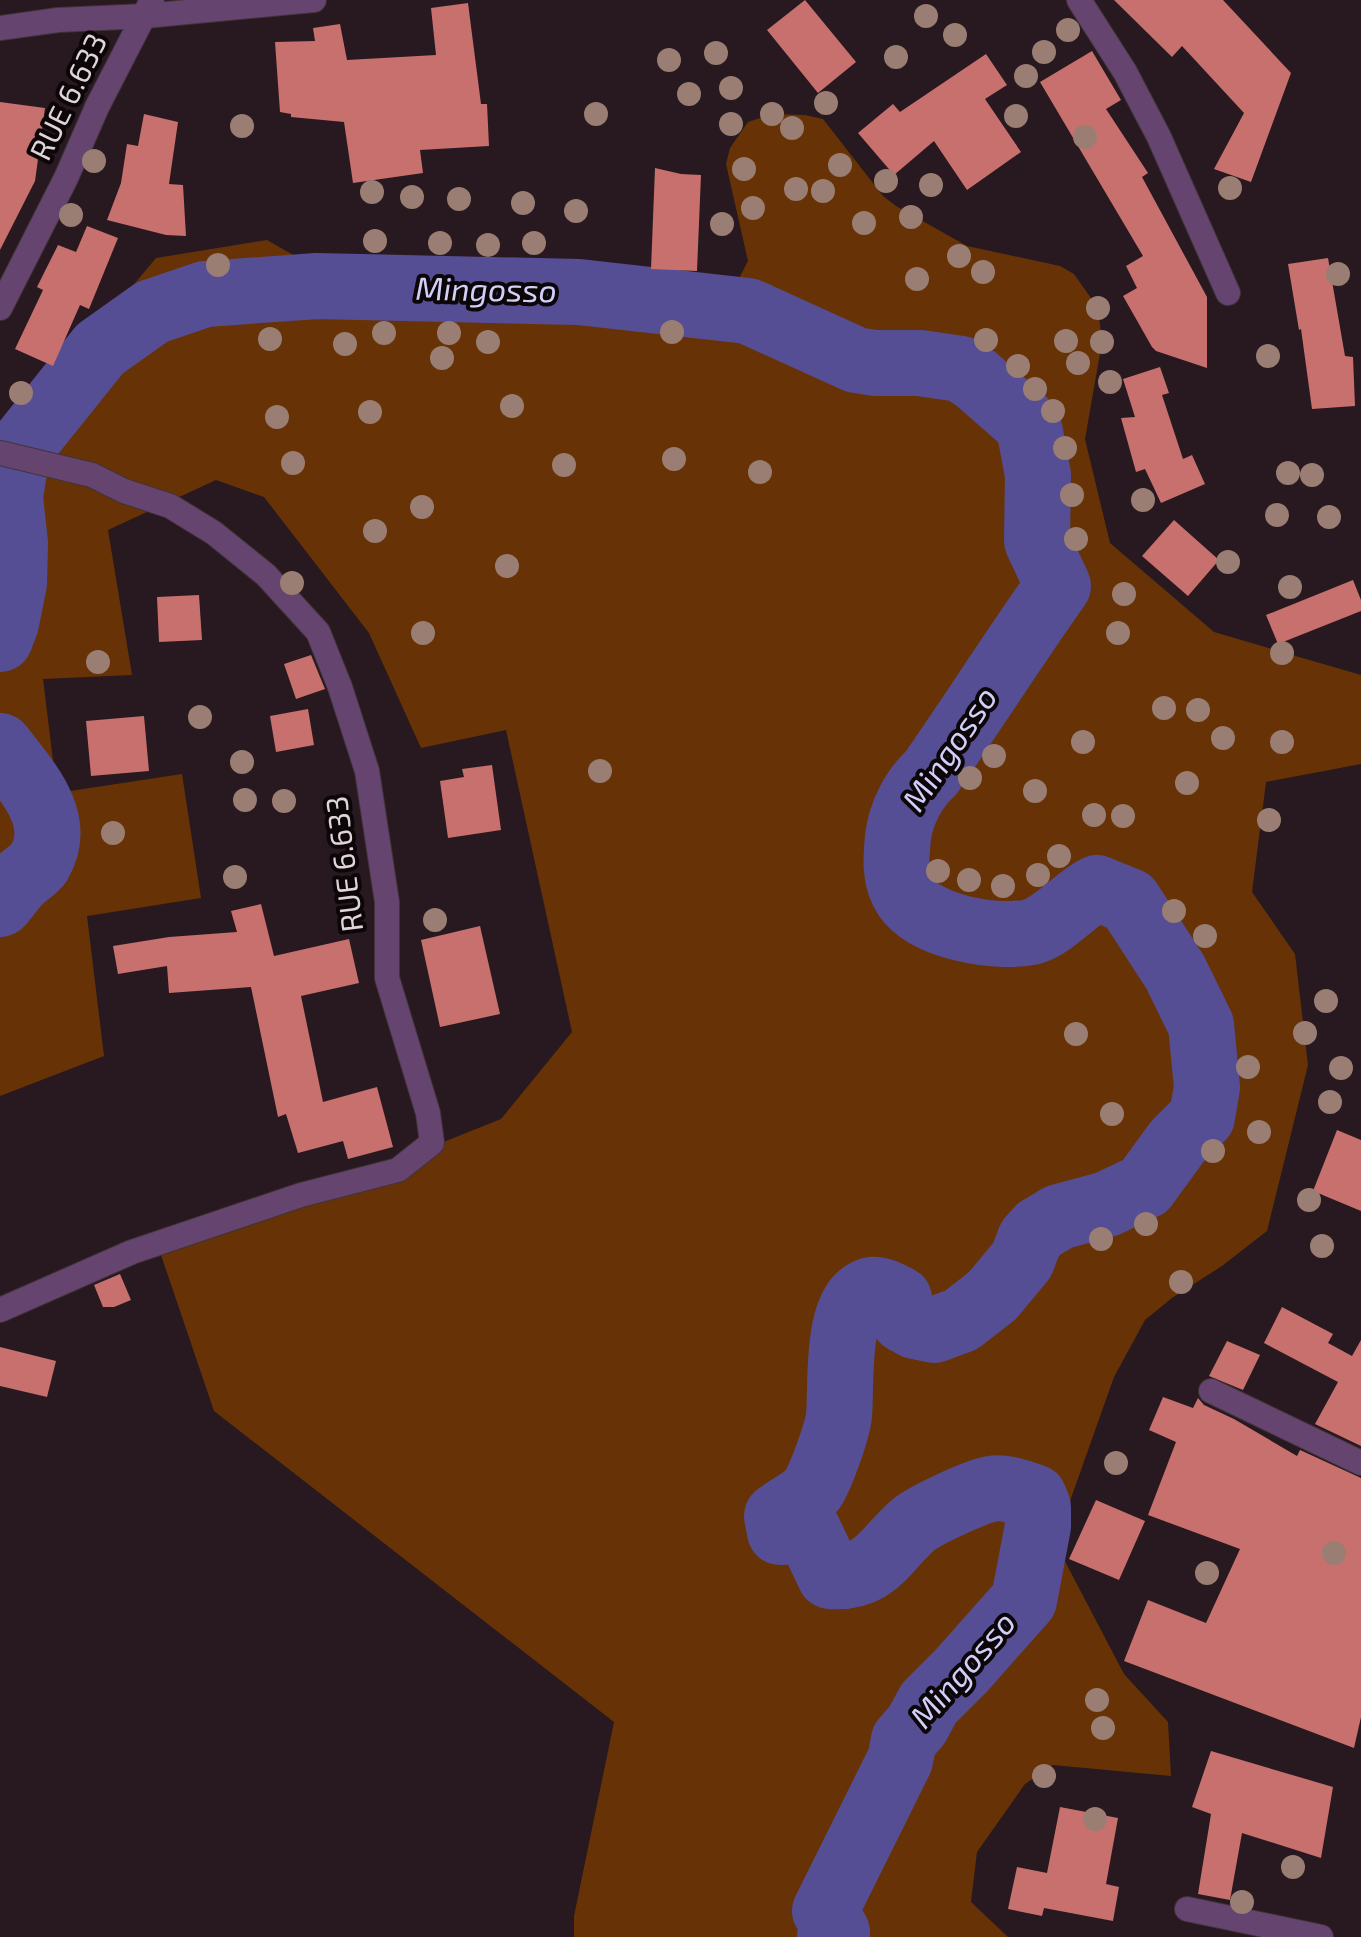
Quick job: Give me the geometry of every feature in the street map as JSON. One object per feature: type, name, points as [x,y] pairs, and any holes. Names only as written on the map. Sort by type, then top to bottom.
[{"type":"street","points":[[0,28],[148,8],[314,0]]},
{"type":"street","points":[[1079,0],[1125,72],[1159,137],[1228,293]]},
{"type":"street","name":"RUE 6.633","points":[[0,308],[148,8]]},
{"type":"street","name":"RUE 6.633","points":[[0,453],[92,475],[124,491],[170,506],[214,533],[266,575],[318,632],[340,687],[367,771],[387,902],[387,978],[428,1113],[432,1143],[398,1170],[301,1195],[132,1252],[0,1310]]},
{"type":"street","points":[[1211,1391],[1361,1463]]},
{"type":"street","points":[[1187,1909],[1321,1937]]},
{"type":"shaded area","points":[[772,114],[823,119],[883,196],[967,246],[1060,266],[1074,274],[1098,308],[1102,342],[1085,439],[1110,543],[1214,632],[1361,675],[1361,764],[1266,782],[1252,892],[1295,954],[1308,1065],[1267,1231],[1145,1320],[1114,1377],[1059,1532],[1058,1548],[1124,1674],[1168,1722],[1171,1776],[1053,1765],[1025,1784],[977,1852],[971,1902],[1008,1937],[574,1937],[574,1916],[614,1722],[214,1411],[161,1255],[501,1119],[572,1032],[506,730],[421,748],[369,633],[264,497],[216,480],[108,530],[132,675],[43,679],[57,793],[182,774],[201,898],[87,916],[104,1056],[0,1096],[0,439],[4,440],[156,258],[267,240],[309,264],[734,288],[748,261],[726,164],[730,148],[748,122]]},
{"type":"building","points":[[805,0],[856,62],[818,93],[767,30]]},
{"type":"building","points":[[1114,0],[1223,0],[1291,73],[1251,182],[1214,169],[1244,113],[1182,46],[1172,57]]},
{"type":"building","points":[[468,3],[481,104],[487,104],[489,146],[420,150],[423,173],[353,183],[344,122],[291,117],[291,114],[280,112],[275,42],[315,41],[313,28],[340,24],[347,60],[436,55],[431,8]]},
{"type":"building","points":[[1092,51],[1121,100],[1106,109],[1148,173],[1142,177],[1207,297],[1207,368],[1152,347],[1123,296],[1137,288],[1126,266],[1143,256],[1040,82]]},
{"type":"building","points":[[986,54],[1007,85],[985,99],[1021,152],[967,190],[934,141],[894,175],[858,133],[893,104],[900,112]]},
{"type":"building","points":[[0,102],[45,108],[35,181],[0,250]]},
{"type":"building","points":[[144,114],[178,122],[169,184],[183,185],[186,236],[166,235],[107,220],[121,183],[127,144],[138,146]]},
{"type":"building","points":[[655,168],[701,175],[697,271],[651,269]]},
{"type":"building","points":[[87,226],[118,238],[89,309],[80,305],[53,366],[15,349],[43,290],[37,287],[58,245],[76,252]]},
{"type":"building","points":[[1328,258],[1345,356],[1353,357],[1355,406],[1312,409],[1288,264]]},
{"type":"building","points":[[1160,367],[1169,393],[1162,395],[1183,459],[1192,455],[1205,484],[1161,503],[1145,469],[1136,472],[1121,418],[1135,417],[1123,379]]},
{"type":"building","points":[[1174,520],[1219,560],[1188,596],[1142,556]]},
{"type":"building","points":[[1353,580],[1361,600],[1361,611],[1278,644],[1266,615]]},
{"type":"building","points":[[199,595],[202,640],[159,642],[157,597]]},
{"type":"building","points":[[311,655],[325,689],[296,699],[284,664]]},
{"type":"building","points":[[308,709],[314,745],[276,752],[270,716]]},
{"type":"building","points":[[144,716],[149,771],[91,776],[86,721]]},
{"type":"building","points":[[492,765],[501,830],[448,838],[440,781],[464,777],[462,769]]},
{"type":"building","points":[[261,904],[274,956],[349,939],[359,983],[301,996],[323,1102],[377,1087],[393,1147],[348,1159],[343,1141],[298,1153],[286,1114],[278,1117],[251,987],[169,993],[167,966],[118,974],[113,946],[169,937],[237,932],[231,911]]},
{"type":"building","points":[[480,926],[500,1014],[440,1027],[421,940]]},
{"type":"building","points":[[1337,1130],[1361,1140],[1361,1211],[1313,1191]]},
{"type":"building","points":[[120,1274],[131,1300],[114,1307],[103,1307],[94,1285]]},
{"type":"building","points":[[1282,1307],[1333,1334],[1328,1343],[1352,1356],[1361,1340],[1361,1446],[1315,1424],[1338,1382],[1264,1343]]},
{"type":"building","points":[[1227,1341],[1260,1355],[1243,1390],[1209,1376]]},
{"type":"building","points":[[0,1347],[56,1361],[47,1397],[0,1386]]},
{"type":"building","points":[[1163,1397],[1193,1408],[1198,1398],[1204,1405],[1297,1456],[1300,1450],[1361,1478],[1361,1717],[1354,1748],[1124,1661],[1148,1600],[1206,1623],[1240,1549],[1148,1515],[1176,1442],[1149,1430]]},
{"type":"building","points":[[1096,1500],[1145,1521],[1119,1580],[1069,1559]]},
{"type":"building","points":[[1211,1751],[1333,1787],[1321,1858],[1242,1833],[1230,1900],[1198,1894],[1211,1814],[1192,1807]]},
{"type":"building","points":[[1060,1807],[1118,1818],[1106,1884],[1119,1887],[1113,1921],[1044,1908],[1042,1916],[1008,1909],[1017,1867],[1047,1873]]},
{"type":"waterway","name":"Mingosso","points":[[0,639],[14,583],[15,543],[10,498],[14,470],[27,440],[100,349],[152,312],[205,294],[317,286],[579,292],[748,311],[856,360],[920,363],[961,369],[1024,421],[1030,432],[1038,475],[1037,541],[1058,586],[909,802],[898,837],[896,860],[899,883],[916,908],[930,917],[964,929],[1000,934],[1040,929],[1097,888],[1129,901],[1175,972],[1201,1025],[1207,1087],[1202,1117],[1177,1142],[1145,1186],[1107,1204],[1059,1217],[1039,1229],[1030,1239],[1022,1260],[992,1296],[961,1320],[934,1330],[915,1326],[904,1320],[899,1299],[874,1290],[859,1297],[851,1310],[842,1345],[839,1415],[832,1442],[812,1490],[777,1516],[780,1532],[808,1530],[830,1576],[845,1576],[858,1573],[877,1562],[918,1522],[983,1491],[1007,1489],[1034,1497],[1038,1507],[1038,1526],[1024,1600],[929,1703],[904,1740],[900,1760],[825,1911],[837,1932],[830,1937]]},
{"type":"waterway","name":"Mingosso","points":[[0,746],[39,800],[47,831],[46,847],[39,863],[0,904]]}]
